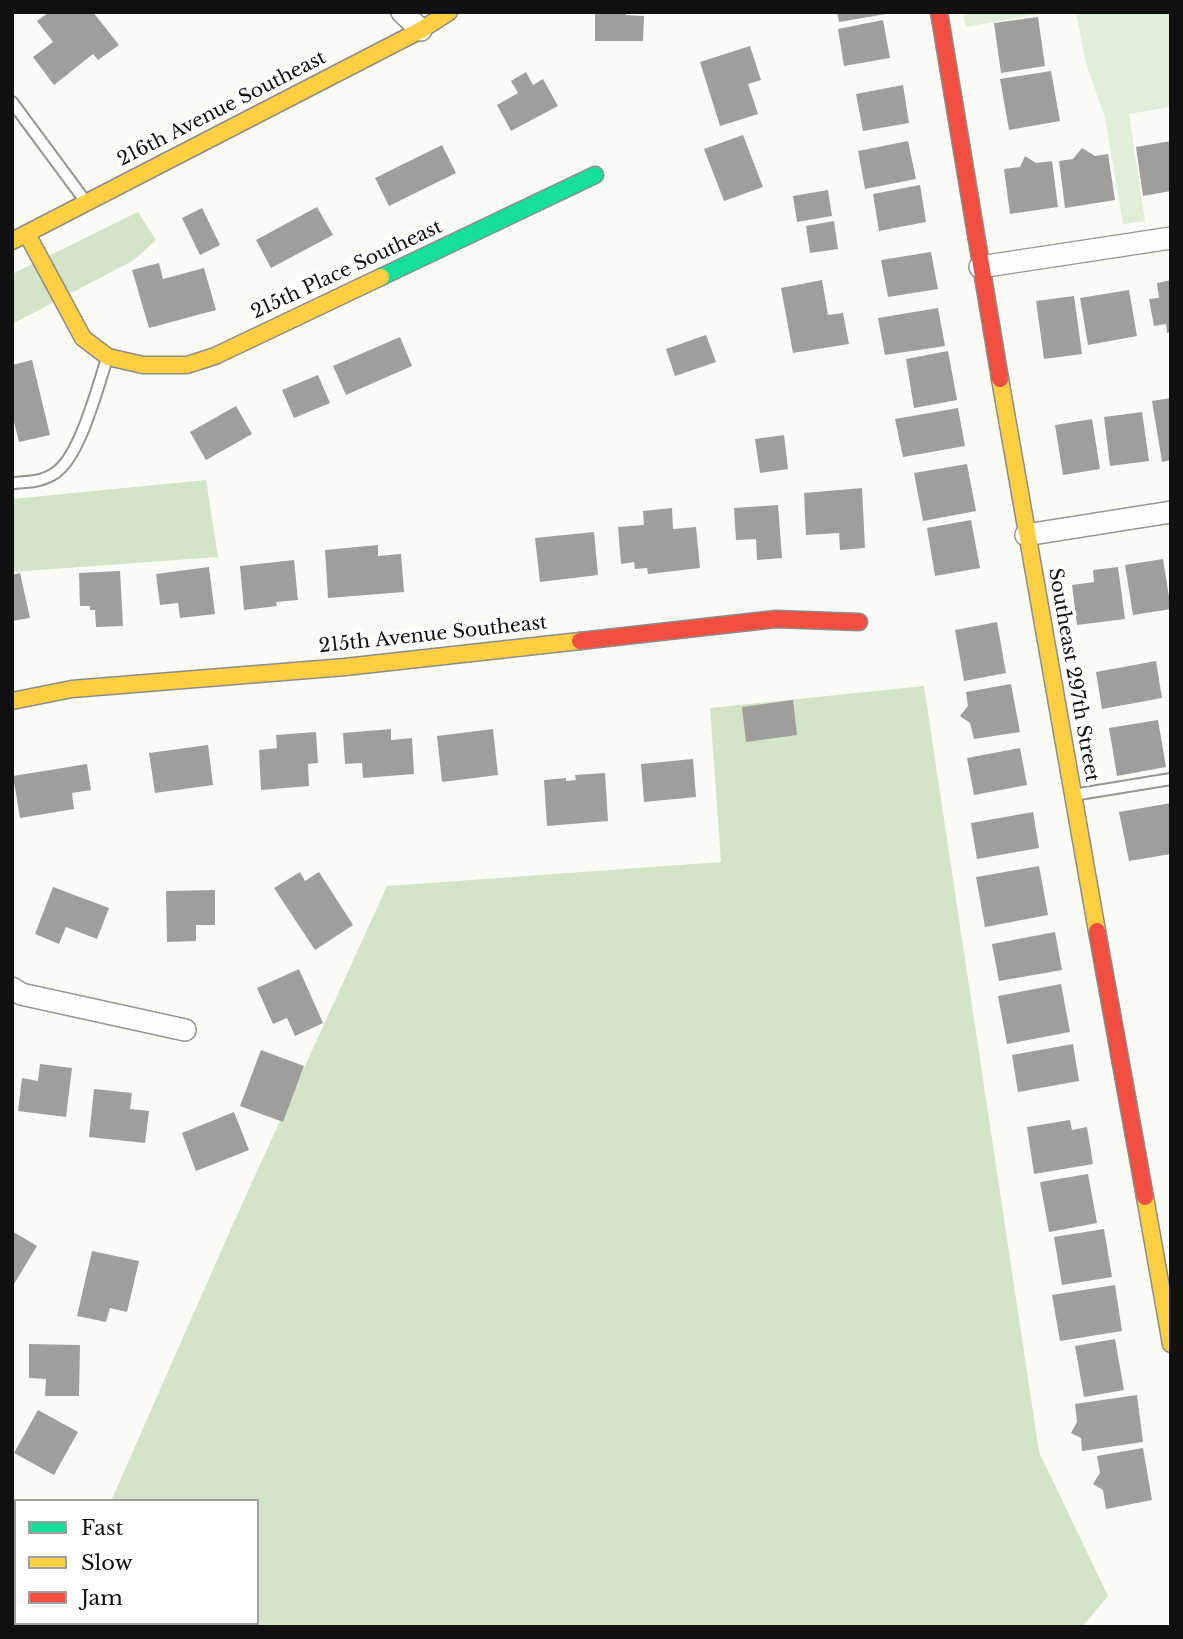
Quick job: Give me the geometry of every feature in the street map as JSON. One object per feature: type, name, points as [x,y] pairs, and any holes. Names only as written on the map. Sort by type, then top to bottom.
[{"type":"street","points":[[402,12],[421,30]]},
{"type":"street","name":"216th Avenue Southeast","points":[[20,237],[421,30],[449,12]]},
{"type":"street","name":"Southeast 297th Street","points":[[939,12],[1026,535],[1171,1344]]},
{"type":"street","name":"215th Place Southeast","points":[[108,356],[143,365],[187,365],[215,356],[595,174]]},
{"type":"street","points":[[20,237],[83,338],[108,356]]},
{"type":"street","points":[[980,267],[1171,238]]},
{"type":"street","points":[[1026,535],[1171,512]]},
{"type":"street","name":"215th Avenue Southeast","points":[[12,701],[72,689],[345,667],[776,619],[859,622]]},
{"type":"street","points":[[12,988],[22,994],[185,1030]]},
{"type":"lane","points":[[12,102],[86,202]]},
{"type":"lane","points":[[12,483],[38,481],[56,473],[74,454],[108,356]]},
{"type":"lane","points":[[1073,795],[1171,779]]},
{"type":"green space","points":[[963,12],[1050,12],[966,27]]},
{"type":"green space","points":[[1076,12],[1171,12],[1171,107],[1129,114],[1145,221],[1123,224],[1105,117],[1086,64]]},
{"type":"green space","points":[[138,212],[156,240],[134,260],[12,324],[12,274]]},
{"type":"green space","points":[[206,480],[218,557],[12,572],[12,499]]},
{"type":"green space","points":[[924,686],[1039,1452],[1108,1596],[1082,1627],[55,1627],[259,1625],[259,1499],[112,1499],[233,1224],[387,886],[721,862],[710,708]]},
{"type":"building","points":[[49,12],[93,12],[119,45],[98,60],[93,54],[54,85],[33,57],[53,42],[37,21]]},
{"type":"building","points":[[595,12],[626,12],[626,15],[644,16],[643,41],[595,41]]},
{"type":"building","points":[[837,12],[886,12],[886,14],[839,22]]},
{"type":"building","points":[[1038,17],[1045,66],[1001,73],[994,23]]},
{"type":"building","points":[[883,20],[890,58],[844,66],[838,29]]},
{"type":"building","points":[[750,46],[761,80],[748,84],[758,114],[720,126],[700,62]]},
{"type":"building","points":[[1051,71],[1060,121],[1009,130],[1000,79]]},
{"type":"building","points":[[526,72],[533,85],[543,79],[558,106],[511,131],[497,105],[518,93],[511,81]]},
{"type":"building","points":[[903,85],[909,123],[863,131],[856,94]]},
{"type":"building","points":[[743,135],[763,187],[724,201],[704,149]]},
{"type":"building","points":[[908,141],[916,179],[865,189],[858,151]]},
{"type":"building","points":[[1171,141],[1171,191],[1143,196],[1136,147]]},
{"type":"building","points":[[442,145],[456,173],[389,206],[375,178]]},
{"type":"building","points":[[1082,148],[1095,156],[1108,154],[1115,200],[1065,208],[1059,161],[1073,159]]},
{"type":"building","points":[[1025,156],[1036,163],[1052,161],[1058,207],[1010,214],[1004,169],[1020,167]]},
{"type":"building","points":[[920,185],[926,222],[879,231],[873,194]]},
{"type":"building","points":[[828,190],[832,216],[797,222],[793,196]]},
{"type":"building","points":[[317,207],[333,235],[271,268],[256,240]]},
{"type":"building","points":[[202,208],[220,245],[200,255],[182,218]]},
{"type":"building","points":[[834,221],[838,249],[810,253],[806,226]]},
{"type":"building","points":[[931,252],[938,289],[888,297],[881,260]]},
{"type":"building","points":[[159,263],[163,279],[204,268],[216,310],[149,328],[132,270]]},
{"type":"building","points":[[822,280],[828,315],[843,313],[849,344],[793,353],[781,288]]},
{"type":"building","points":[[1171,280],[1171,332],[1167,333],[1166,324],[1154,326],[1149,299],[1159,298],[1157,283]]},
{"type":"building","points":[[1129,290],[1137,336],[1088,345],[1080,298]]},
{"type":"building","points":[[1074,296],[1082,354],[1044,359],[1036,301]]},
{"type":"building","points":[[938,308],[945,346],[885,355],[878,318]]},
{"type":"building","points":[[706,335],[716,362],[675,376],[666,349]]},
{"type":"building","points":[[400,337],[412,366],[346,395],[333,366]]},
{"type":"building","points":[[948,351],[957,400],[914,408],[906,359]]},
{"type":"building","points":[[32,360],[50,435],[19,442],[12,414],[12,365]]},
{"type":"building","points":[[318,375],[330,403],[294,418],[282,390]]},
{"type":"building","points":[[1171,398],[1171,460],[1162,462],[1152,401]]},
{"type":"building","points":[[236,406],[252,434],[206,460],[190,432]]},
{"type":"building","points":[[958,408],[965,446],[903,457],[895,419]]},
{"type":"building","points":[[1142,412],[1149,461],[1110,466],[1104,417]]},
{"type":"building","points":[[1092,419],[1100,469],[1063,475],[1055,425]]},
{"type":"building","points":[[784,435],[788,469],[760,473],[755,439]]},
{"type":"building","points":[[967,464],[976,511],[923,521],[914,473]]},
{"type":"building","points":[[862,488],[865,548],[840,550],[839,533],[806,535],[804,493]]},
{"type":"building","points":[[778,505],[782,558],[757,560],[756,539],[736,540],[734,508]]},
{"type":"building","points":[[672,508],[673,529],[696,527],[700,568],[648,574],[647,568],[635,569],[634,562],[621,564],[618,527],[644,525],[643,511]]},
{"type":"building","points":[[971,520],[980,568],[935,576],[927,528]]},
{"type":"building","points":[[594,532],[598,575],[540,582],[535,538]]},
{"type":"building","points":[[378,545],[378,556],[401,554],[404,592],[328,598],[325,550]]},
{"type":"building","points":[[1163,559],[1171,609],[1133,615],[1125,565]]},
{"type":"building","points":[[294,560],[298,600],[244,610],[240,566]]},
{"type":"building","points":[[209,567],[215,614],[180,618],[178,603],[160,605],[156,574]]},
{"type":"building","points":[[1118,567],[1125,619],[1077,625],[1072,585],[1094,582],[1093,570]]},
{"type":"building","points":[[120,571],[123,626],[96,627],[95,610],[90,610],[90,606],[80,606],[79,573]]},
{"type":"building","points":[[20,573],[30,618],[12,621],[12,575]]},
{"type":"building","points":[[997,622],[1006,673],[964,681],[955,630]]},
{"type":"building","points":[[1156,661],[1162,698],[1102,709],[1096,672]]},
{"type":"building","points":[[1011,684],[1020,732],[974,739],[970,723],[960,716],[968,706],[966,692]]},
{"type":"building","points":[[793,700],[797,735],[746,742],[742,707]]},
{"type":"building","points":[[1158,720],[1166,767],[1117,776],[1109,728]]},
{"type":"building","points":[[391,729],[391,740],[412,738],[414,774],[363,778],[362,763],[345,764],[343,733]]},
{"type":"building","points":[[493,729],[498,775],[442,782],[437,736]]},
{"type":"building","points":[[316,732],[318,763],[308,764],[309,786],[261,790],[259,750],[277,748],[276,735]]},
{"type":"building","points":[[208,745],[213,785],[155,793],[149,753]]},
{"type":"building","points":[[1020,748],[1027,785],[974,795],[967,758]]},
{"type":"building","points":[[693,759],[696,797],[644,802],[641,764]]},
{"type":"building","points":[[87,764],[91,790],[72,793],[74,809],[20,818],[13,776]]},
{"type":"building","points":[[605,773],[608,821],[547,826],[544,780],[576,780],[575,775]]},
{"type":"building","points":[[1171,803],[1171,854],[1129,861],[1119,812]]},
{"type":"building","points":[[1033,812],[1039,848],[977,859],[971,823]]},
{"type":"building","points":[[1039,866],[1048,915],[985,927],[976,877]]},
{"type":"building","points":[[300,872],[305,881],[319,872],[353,925],[315,950],[274,888]]},
{"type":"building","points":[[53,887],[109,908],[97,939],[66,927],[59,944],[35,934]]},
{"type":"building","points":[[215,890],[215,925],[196,925],[196,941],[167,942],[166,891]]},
{"type":"building","points":[[1055,932],[1062,970],[999,981],[992,944]]},
{"type":"building","points":[[299,969],[323,1023],[295,1036],[287,1018],[273,1024],[257,988]]},
{"type":"building","points":[[1061,984],[1070,1032],[1007,1044],[998,996]]},
{"type":"building","points":[[1073,1044],[1079,1081],[1018,1092],[1012,1055]]},
{"type":"building","points":[[261,1050],[304,1066],[283,1122],[240,1106]]},
{"type":"building","points":[[40,1064],[72,1068],[66,1117],[18,1111],[22,1078],[38,1081]]},
{"type":"building","points":[[94,1089],[132,1093],[130,1109],[149,1111],[145,1143],[89,1137]]},
{"type":"building","points":[[234,1112],[249,1150],[196,1171],[182,1133]]},
{"type":"building","points":[[1070,1120],[1072,1130],[1087,1127],[1093,1164],[1034,1174],[1027,1127]]},
{"type":"building","points":[[1088,1174],[1097,1223],[1049,1232],[1040,1182]]},
{"type":"building","points":[[1104,1229],[1112,1277],[1062,1285],[1054,1237]]},
{"type":"building","points":[[12,1231],[37,1246],[14,1284],[12,1283]]},
{"type":"building","points":[[92,1251],[139,1261],[127,1312],[110,1308],[106,1322],[77,1316]]},
{"type":"building","points":[[1115,1285],[1122,1331],[1060,1341],[1052,1295]]},
{"type":"building","points":[[1115,1339],[1124,1390],[1084,1397],[1075,1346]]},
{"type":"building","points":[[29,1344],[80,1345],[79,1396],[45,1396],[46,1379],[29,1378]]},
{"type":"building","points":[[1137,1395],[1143,1442],[1082,1451],[1081,1438],[1071,1433],[1077,1422],[1075,1404]]},
{"type":"building","points":[[38,1410],[78,1432],[54,1475],[14,1453]]},
{"type":"building","points":[[1143,1448],[1152,1500],[1106,1509],[1103,1490],[1093,1484],[1100,1473],[1097,1456]]},
{"type":"building","points":[[12,1591],[15,1625],[12,1627]]},
{"type":"traffic: fast","points":[[381,277],[595,175]]},
{"type":"traffic: slow","points":[[12,241],[421,30],[449,12]]},
{"type":"traffic: slow","points":[[27,234],[83,338],[108,357],[143,365],[187,365],[215,356],[381,277]]},
{"type":"traffic: slow","points":[[1000,379],[1097,931]]},
{"type":"traffic: slow","points":[[12,701],[72,689],[345,667],[580,641]]},
{"type":"traffic: slow","points":[[1145,1197],[1171,1344]]},
{"type":"traffic: jam","points":[[939,12],[1000,379]]},
{"type":"traffic: jam","points":[[580,641],[776,619],[859,622]]},
{"type":"traffic: jam","points":[[1097,931],[1145,1197]]}]
